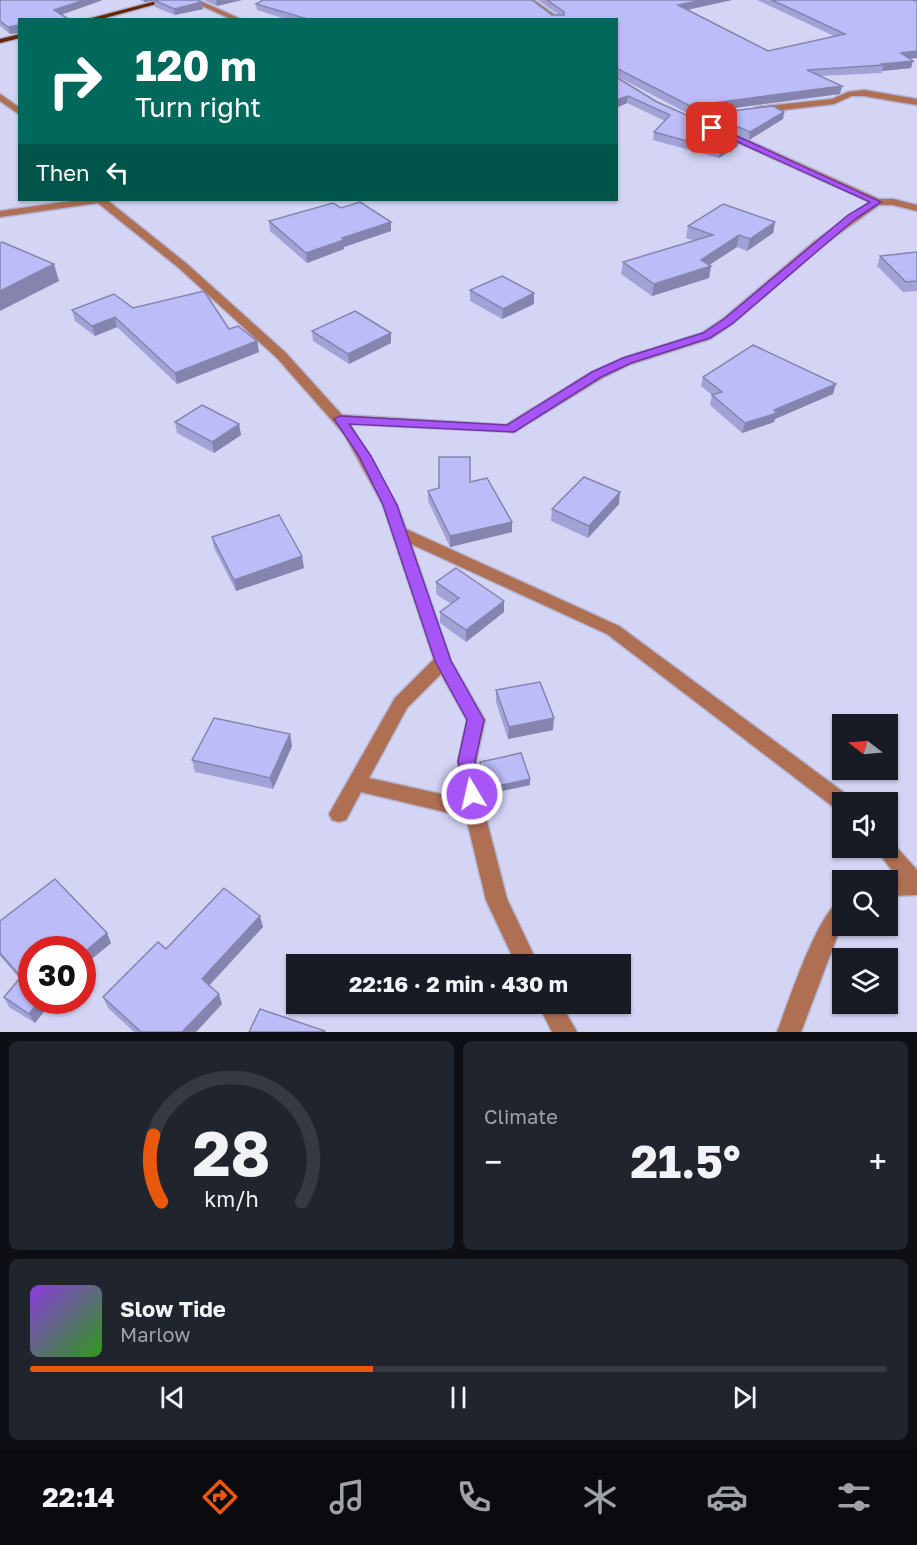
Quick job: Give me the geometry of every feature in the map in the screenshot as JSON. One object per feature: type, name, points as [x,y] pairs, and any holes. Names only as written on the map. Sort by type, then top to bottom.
[{"type":"main road","points":[[95,18],[168,0]]},
{"type":"main road","points":[[0,40],[18,36]]},
{"type":"street","points":[[192,0],[235,18]]},
{"type":"street","points":[[529,0],[556,18]]},
{"type":"street","points":[[747,112],[834,101],[850,94],[864,93],[917,102]]},
{"type":"street","points":[[0,97],[18,111]]},
{"type":"street","points":[[691,118],[736,113]]},
{"type":"street","points":[[681,114],[877,202],[894,202],[917,208]]},
{"type":"street","points":[[0,214],[89,201]]},
{"type":"street","points":[[102,201],[183,266],[273,347],[340,419],[365,456],[390,505],[443,661],[476,720],[467,761],[474,810],[497,900],[522,954]]},
{"type":"street","points":[[340,419],[509,429],[597,375],[627,361],[706,336],[728,321],[827,236],[877,202]]},
{"type":"street","points":[[399,532],[613,630],[832,796]]},
{"type":"street","points":[[339,814],[401,703],[443,661]]},
{"type":"street","points":[[356,783],[474,810]]},
{"type":"street","points":[[893,858],[917,886]]},
{"type":"street","points":[[898,887],[917,886]]},
{"type":"street","points":[[789,1032],[832,925]]},
{"type":"street","points":[[555,1014],[565,1032]]},
{"type":"building","points":[[0,0],[84,0],[54,10],[67,18],[18,18],[18,25],[8,27],[0,21]]},
{"type":"building","points":[[154,0],[197,0],[202,2],[174,9]]},
{"type":"building","points":[[263,0],[532,0],[552,15],[564,15],[564,12],[547,0],[703,0],[678,5],[768,51],[845,34],[772,0],[911,0],[917,1],[917,51],[901,53],[913,61],[807,70],[842,86],[690,106],[618,69],[618,18],[304,18],[256,4]]},
{"type":"building","points":[[618,78],[657,102],[739,138],[720,150],[654,132],[670,115],[628,96],[618,99]]},
{"type":"building","points":[[773,106],[784,112],[750,132],[708,114]]},
{"type":"building","points":[[360,202],[391,222],[306,253],[269,221],[333,203],[341,208]]},
{"type":"building","points":[[723,204],[775,222],[750,239],[739,235],[701,260],[711,266],[654,284],[623,262],[713,235],[688,226]]},
{"type":"building","points":[[0,243],[54,264],[0,291]]},
{"type":"building","points":[[917,252],[917,281],[906,282],[880,256]]},
{"type":"building","points":[[502,276],[534,293],[503,309],[470,290]]},
{"type":"building","points":[[204,291],[229,329],[238,326],[257,341],[175,373],[115,317],[92,326],[72,310],[114,294],[133,308]]},
{"type":"building","points":[[355,311],[391,333],[348,354],[312,331]]},
{"type":"building","points":[[753,345],[836,384],[774,410],[777,413],[745,423],[712,395],[722,392],[703,377]]},
{"type":"building","points":[[202,405],[239,424],[212,442],[175,422]]},
{"type":"building","points":[[439,457],[470,457],[470,482],[487,478],[512,522],[450,536],[428,491],[439,488]]},
{"type":"building","points":[[584,477],[620,492],[589,526],[552,509]]},
{"type":"building","points":[[279,515],[302,556],[234,580],[212,537]]},
{"type":"building","points":[[456,568],[504,601],[466,630],[440,612],[459,598],[436,582]]},
{"type":"building","points":[[540,682],[554,718],[509,727],[496,690]]},
{"type":"building","points":[[214,718],[290,734],[270,778],[192,760]]},
{"type":"building","points":[[521,753],[530,779],[484,789],[480,762]]},
{"type":"building","points":[[55,879],[107,933],[96,942],[96,936],[18,936],[18,974],[0,953],[0,921]]},
{"type":"building","points":[[224,888],[260,916],[202,979],[219,994],[182,1032],[141,1032],[103,997],[158,942],[166,949]]},
{"type":"building","points":[[18,981],[18,1007],[4,997]]},
{"type":"building","points":[[260,1009],[325,1031],[249,1032]]},
{"type":"route","points":[[472,794],[467,761],[476,720],[443,661],[390,505],[365,456],[340,419],[509,429],[597,375],[627,361],[706,336],[728,321],[852,217],[877,202],[712,128]]}]
